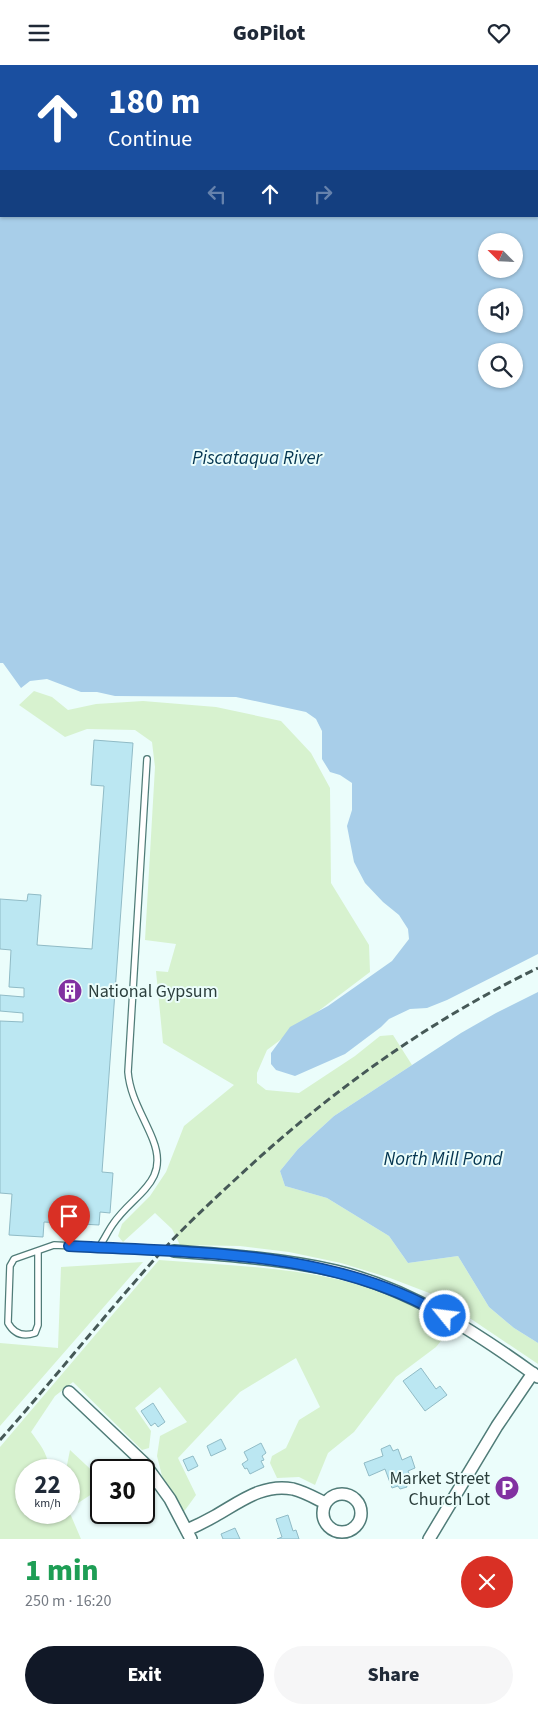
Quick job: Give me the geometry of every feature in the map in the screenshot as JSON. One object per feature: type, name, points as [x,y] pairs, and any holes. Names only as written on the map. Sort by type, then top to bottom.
[{"type":"street","points":[[174,1251],[277,1260],[338,1272],[385,1287],[430,1307],[473,1333],[535,1375],[496,1426],[429,1539]]},
{"type":"street","points":[[69,1392],[140,1459]]},
{"type":"street","points":[[155,1485],[189,1535],[246,1498],[257,1492],[269,1489],[294,1489],[325,1503]]},
{"type":"lane","points":[[99,1247],[113,1223],[152,1180],[159,1160],[129,1085],[128,1072],[148,759]]},
{"type":"lane","points":[[38,1251],[38,1325],[35,1333],[20,1335],[12,1330],[8,1323],[10,1266],[14,1259],[54,1245],[174,1251]]},
{"type":"green space","points":[[34,691],[52,697],[68,710],[96,704],[143,701],[216,707],[281,721],[311,753],[330,788],[331,883],[369,945],[370,972],[267,1050],[257,1073],[257,1083],[266,1090],[299,1093],[355,1056],[380,1036],[393,1035],[412,1065],[334,1116],[298,1149],[280,1171],[285,1186],[327,1198],[389,1236],[408,1263],[458,1256],[489,1307],[514,1328],[538,1343],[538,1364],[437,1296],[390,1278],[341,1263],[289,1252],[240,1246],[180,1245],[172,1229],[155,1213],[123,1242],[118,1236],[122,1224],[150,1196],[166,1172],[184,1126],[234,1085],[163,1043],[156,971],[168,972],[176,944],[145,940],[155,767],[152,742],[135,730],[87,729],[65,737],[19,705]]},
{"type":"green space","points":[[159,1260],[298,1272],[353,1283],[380,1291],[398,1299],[450,1330],[436,1347],[396,1377],[354,1432],[328,1453],[315,1485],[299,1477],[277,1478],[270,1463],[272,1456],[286,1448],[299,1420],[320,1407],[296,1358],[240,1392],[178,1458],[196,1495],[183,1513],[162,1476],[157,1456],[160,1436],[187,1422],[160,1387],[135,1408],[151,1431],[149,1448],[142,1450],[73,1382],[55,1396],[31,1432],[47,1459],[15,1459],[15,1524],[75,1524],[81,1539],[0,1539],[0,1447]]},
{"type":"green space","points":[[143,1262],[0,1426],[0,1343],[58,1348],[61,1267]]},
{"type":"green space","points":[[70,1450],[80,1459],[68,1459]]},
{"type":"green space","points":[[80,1459],[90,1469],[90,1495],[80,1502]]},
{"type":"water","name":"Piscataqua River","points":[[0,217],[538,217],[538,954],[447,1000],[427,1008],[410,1009],[389,1019],[345,1054],[295,1076],[276,1070],[271,1064],[271,1053],[290,1027],[328,1006],[392,961],[409,939],[408,929],[399,915],[365,883],[354,862],[347,826],[352,810],[352,783],[340,775],[330,772],[322,759],[322,731],[316,719],[306,712],[236,697],[115,696],[97,692],[81,692],[47,679],[30,681],[21,688],[3,663],[0,663]]},
{"type":"water","name":"North Mill Pond","points":[[538,992],[538,1343],[514,1328],[489,1307],[458,1256],[408,1263],[389,1236],[327,1198],[285,1186],[280,1171],[298,1149],[334,1116],[461,1033]]},
{"type":"building","name":"National Gypsum","points":[[94,740],[133,743],[102,1172],[113,1173],[110,1213],[100,1212],[99,1225],[44,1222],[43,1237],[9,1235],[12,1194],[0,1193],[0,1021],[23,1022],[23,1013],[0,1011],[0,995],[24,997],[24,988],[9,987],[11,950],[0,949],[0,899],[27,901],[28,894],[41,895],[37,945],[92,949],[104,786],[91,785]]},
{"type":"building","points":[[421,1368],[436,1389],[440,1386],[447,1395],[425,1411],[403,1381]]},
{"type":"building","points":[[153,1403],[165,1422],[158,1427],[155,1423],[151,1426],[141,1411]]},
{"type":"building","points":[[221,1439],[226,1449],[211,1456],[207,1446]]},
{"type":"building","points":[[261,1443],[266,1453],[262,1456],[264,1460],[261,1461],[264,1467],[250,1474],[242,1464],[248,1460],[244,1452]]},
{"type":"building","points":[[390,1445],[393,1451],[398,1449],[402,1460],[411,1456],[415,1468],[408,1471],[411,1478],[405,1481],[407,1487],[400,1489],[398,1486],[392,1488],[385,1469],[369,1476],[364,1463],[383,1456],[381,1449]]},
{"type":"building","points":[[193,1456],[198,1466],[188,1471],[183,1460]]},
{"type":"building","points":[[288,1515],[293,1531],[296,1530],[299,1539],[277,1539],[282,1537],[276,1519]]},
{"type":"building","points":[[235,1528],[240,1539],[223,1539],[221,1534]]},
{"type":"railway","points":[[0,1440],[162,1251],[209,1204],[272,1146],[343,1088],[380,1061],[457,1011],[538,968]]},
{"type":"place","name":"National Gypsum","points":[[70,991]]},
{"type":"place","name":"Market Street Church Lot","points":[[507,1488]]},
{"type":"route","points":[[69,1246],[174,1251],[277,1260],[338,1272],[385,1287],[430,1307],[445,1316]]}]
